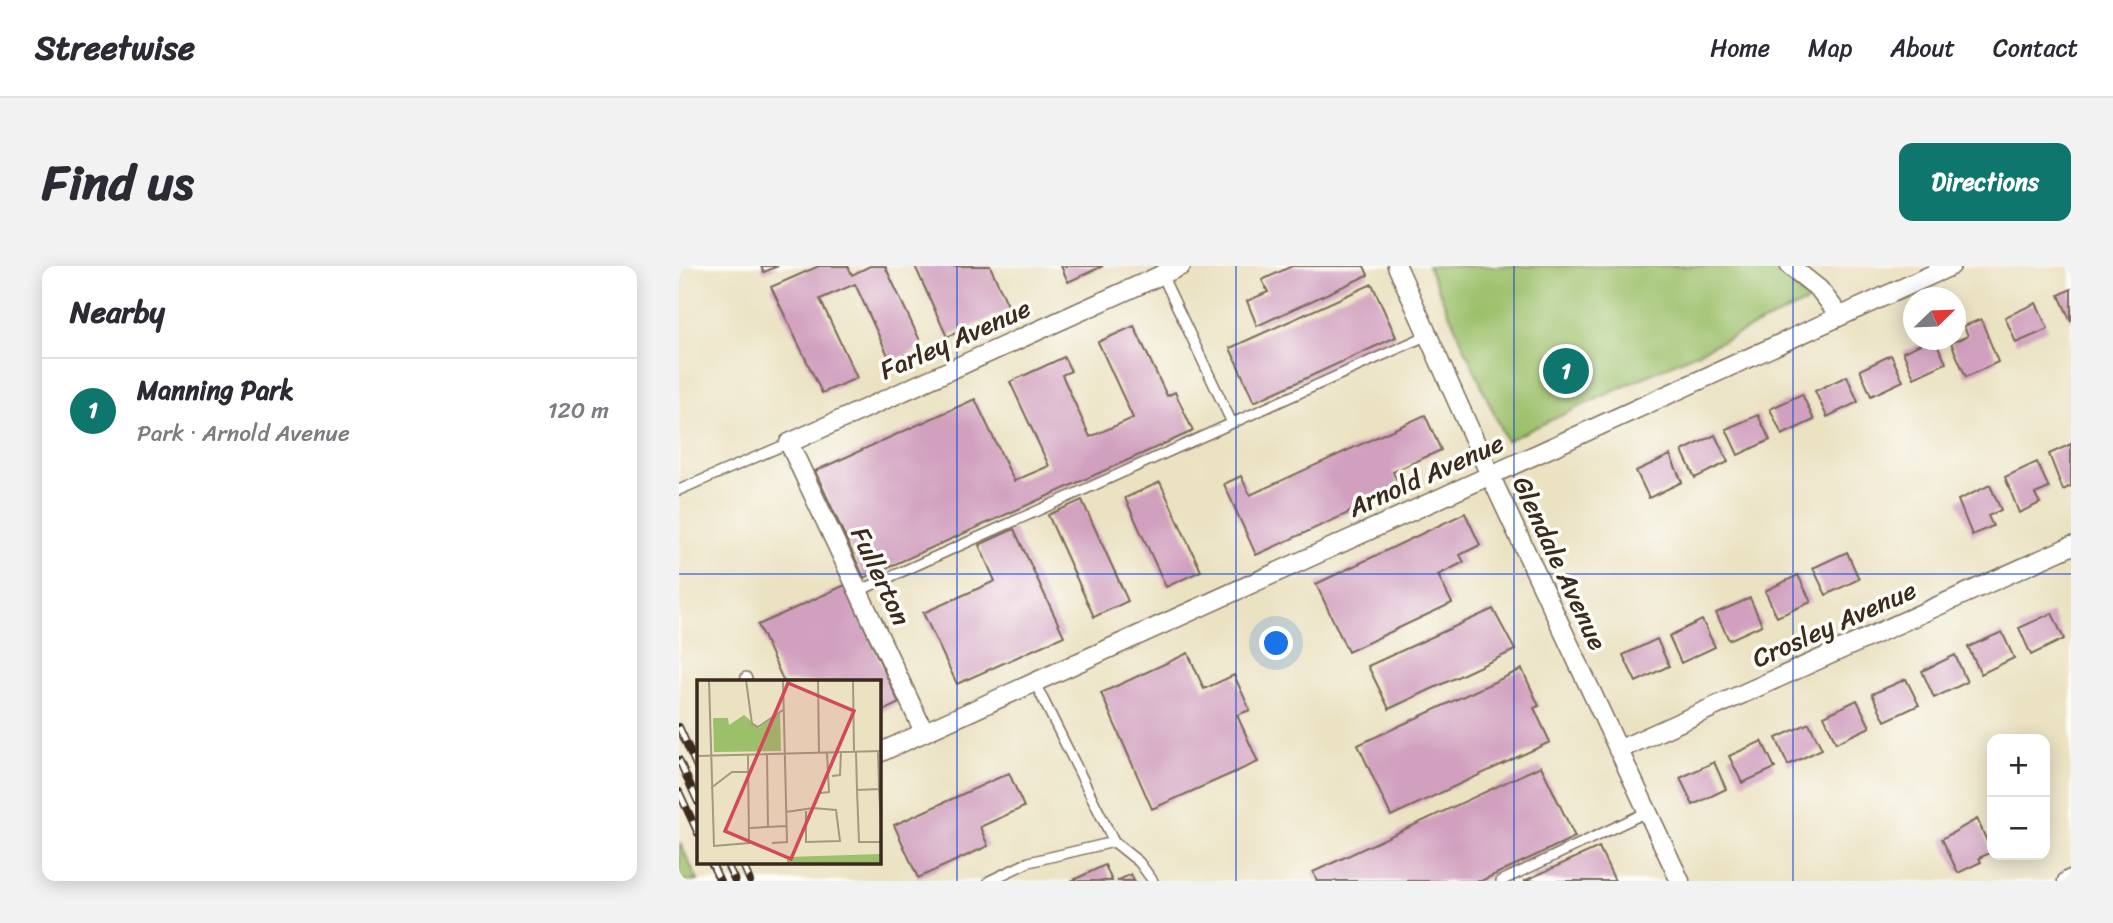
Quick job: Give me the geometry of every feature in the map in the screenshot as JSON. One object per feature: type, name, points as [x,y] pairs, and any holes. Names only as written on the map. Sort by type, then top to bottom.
[{"type":"street","name":"Farley Avenue","points":[[789,443],[1181,266]]},
{"type":"street","name":"Glendale Avenue","points":[[1397,266],[1490,475],[1679,881]]},
{"type":"street","points":[[1790,266],[1819,289],[1840,316]]},
{"type":"street","name":"Arnold Avenue","points":[[880,753],[1951,266]]},
{"type":"street","name":"Fullerton","points":[[789,443],[923,732]]},
{"type":"street","name":"Crosley Avenue","points":[[1618,750],[2071,546]]},
{"type":"lane","points":[[1162,275],[1232,423]]},
{"type":"lane","points":[[859,591],[1428,335]]},
{"type":"lane","points":[[679,490],[789,443]]},
{"type":"lane","points":[[1034,681],[1114,842],[1139,862],[1153,881]]},
{"type":"lane","points":[[1501,881],[1647,812]]},
{"type":"lane","points":[[989,881],[1028,862],[1114,842]]},
{"type":"green space","points":[[1428,266],[1763,266],[1784,276],[1809,301],[1506,441]]},
{"type":"green space","points":[[680,843],[698,881],[679,881]]},
{"type":"building","points":[[761,266],[778,266],[764,272]]},
{"type":"building","points":[[819,266],[848,266],[852,275],[870,266],[885,266],[923,347],[891,362],[855,284],[820,299],[857,378],[822,393],[771,287]]},
{"type":"building","points":[[915,266],[990,266],[1010,310],[947,337]]},
{"type":"building","points":[[1061,266],[1103,266],[1068,282]]},
{"type":"building","points":[[1292,266],[1364,266],[1368,275],[1257,326],[1247,301],[1268,292],[1262,280]]},
{"type":"building","points":[[1372,284],[1396,337],[1254,402],[1230,348]]},
{"type":"building","points":[[2071,289],[2071,322],[2059,295]]},
{"type":"building","points":[[2036,303],[2048,329],[2016,343],[2005,317]]},
{"type":"building","points":[[1981,319],[1998,362],[1966,377],[1954,350],[1966,350],[1966,325]]},
{"type":"building","points":[[1134,326],[1167,396],[1175,392],[1193,431],[864,578],[815,471],[975,399],[1014,481],[1049,466],[1010,382],[1064,357],[1071,371],[1062,375],[1090,437],[1133,418],[1098,342]]},
{"type":"building","points":[[1940,350],[1946,363],[1914,378],[1903,352]]},
{"type":"building","points":[[1891,355],[1903,381],[1871,396],[1860,370]]},
{"type":"building","points":[[1847,376],[1858,402],[1827,417],[1815,391]]},
{"type":"building","points":[[1802,394],[1814,420],[1782,435],[1770,409]]},
{"type":"building","points":[[1425,415],[1441,450],[1393,472],[1401,489],[1256,555],[1224,484],[1241,476],[1250,495]]},
{"type":"building","points":[[1758,415],[1770,440],[1738,455],[1726,429]]},
{"type":"building","points":[[1715,435],[1728,462],[1695,478],[1682,451]]},
{"type":"building","points":[[2071,444],[2071,486],[2063,490],[2049,454]]},
{"type":"building","points":[[1670,455],[1682,482],[1649,498],[1636,471]]},
{"type":"building","points":[[2037,462],[2049,488],[2035,494],[2040,503],[2019,513],[2005,477]]},
{"type":"building","points":[[1160,482],[1201,571],[1166,587],[1125,498]]},
{"type":"building","points":[[1990,485],[2001,510],[1988,516],[1993,526],[1972,535],[1958,500]]},
{"type":"building","points":[[1082,500],[1128,601],[1094,617],[1048,515]]},
{"type":"building","points":[[1465,513],[1480,545],[1460,555],[1464,562],[1438,575],[1452,603],[1348,652],[1316,584]]},
{"type":"building","points":[[1014,529],[1064,636],[957,684],[923,613],[995,581],[979,545]]},
{"type":"building","points":[[1847,552],[1859,579],[1826,595],[1813,568]]},
{"type":"building","points":[[1798,575],[1811,602],[1777,617],[1765,591]]},
{"type":"building","points":[[845,585],[899,703],[880,712],[880,680],[783,680],[758,625]]},
{"type":"building","points":[[1750,598],[1762,625],[1729,640],[1716,613]]},
{"type":"building","points":[[1493,609],[1515,650],[1389,709],[1368,666]]},
{"type":"building","points":[[2052,613],[2064,639],[2031,655],[2019,628]]},
{"type":"building","points":[[1702,620],[1715,647],[1681,663],[1669,636]]},
{"type":"building","points":[[2002,632],[2014,658],[1981,674],[1968,647]]},
{"type":"building","points":[[1657,639],[1669,666],[1636,682],[1623,655]]},
{"type":"building","points":[[1188,653],[1204,689],[1234,675],[1250,710],[1237,715],[1258,762],[1152,809],[1101,693]]},
{"type":"building","points":[[1955,655],[1967,682],[1934,698],[1922,671]]},
{"type":"building","points":[[1522,669],[1539,706],[1534,708],[1550,742],[1391,816],[1358,745]]},
{"type":"building","points":[[1906,679],[1919,705],[1885,721],[1872,694]]},
{"type":"building","points":[[1857,700],[1870,727],[1836,743],[1824,716]]},
{"type":"building","points":[[1809,723],[1822,749],[1788,765],[1776,738]]},
{"type":"building","points":[[1762,741],[1775,768],[1742,783],[1729,756]]},
{"type":"building","points":[[1714,762],[1726,789],[1693,805],[1680,778]]},
{"type":"building","points":[[1541,766],[1575,837],[1481,881],[1317,881],[1313,872]]},
{"type":"building","points":[[1009,773],[1024,807],[980,827],[988,846],[918,878],[894,825]]},
{"type":"building","points":[[1977,819],[1987,841],[1987,854],[1979,858],[1981,862],[1958,873],[1942,839]]},
{"type":"building","points":[[1599,847],[1615,881],[1524,881]]},
{"type":"building","points":[[1105,865],[1112,881],[1071,881]]},
{"type":"building","points":[[1131,874],[1134,881],[1117,881]]},
{"type":"railway","points":[[679,727],[697,767]]},
{"type":"railway","points":[[679,760],[697,800]]},
{"type":"railway","points":[[679,792],[697,831]]},
{"type":"railway","points":[[712,864],[720,881]]},
{"type":"railway","points":[[727,864],[735,881]]},
{"type":"railway","points":[[743,864],[750,881]]},
{"type":"place","name":"Manning Park","points":[[1566,371]]}]
